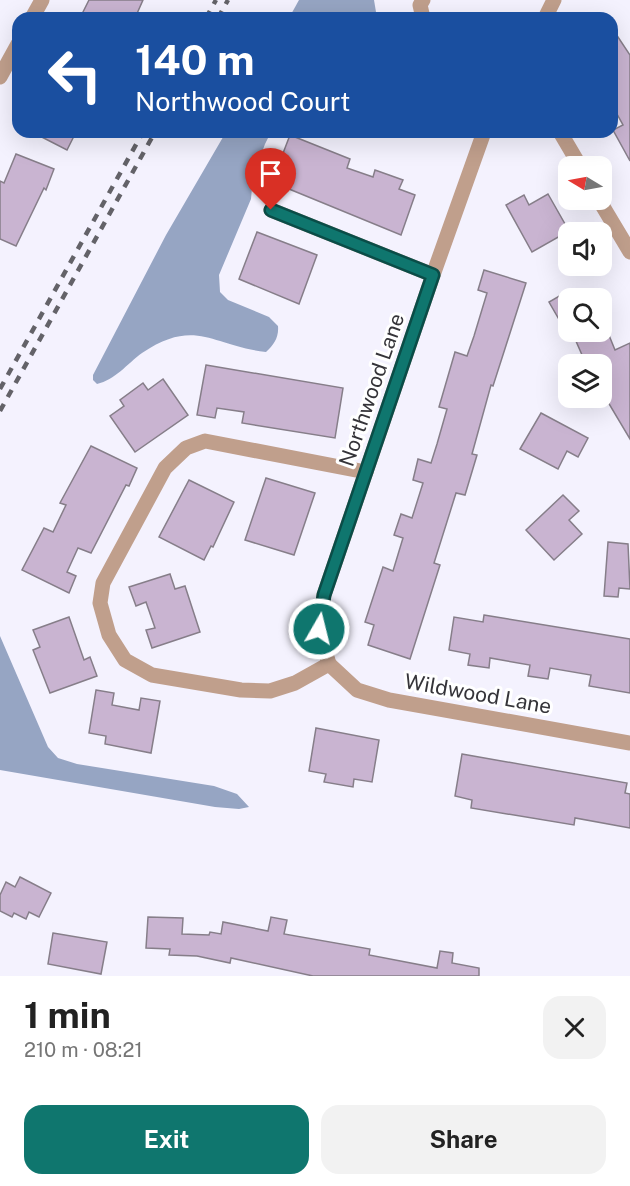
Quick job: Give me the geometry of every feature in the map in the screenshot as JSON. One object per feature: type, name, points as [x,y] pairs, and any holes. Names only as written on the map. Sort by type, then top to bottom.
[{"type":"street","points":[[0,77],[12,55]]},
{"type":"street","name":"Northwood Lane","points":[[329,664],[319,629],[324,595],[482,138]]},
{"type":"street","points":[[564,138],[574,156]]},
{"type":"street","points":[[271,210],[433,275]]},
{"type":"street","points":[[605,210],[630,252]]},
{"type":"street","points":[[329,664],[295,683],[270,691],[241,690],[152,675],[124,660],[109,635],[100,603],[103,583],[165,468],[186,448],[205,441],[366,472]]},
{"type":"street","name":"Wildwood Lane","points":[[329,664],[357,690],[389,700],[630,742]]},
{"type":"water","points":[[299,0],[374,0],[376,12],[292,12]]},
{"type":"water","points":[[223,138],[268,138],[253,177],[251,199],[219,275],[220,292],[228,300],[269,317],[278,326],[275,341],[266,352],[204,337],[191,335],[177,337],[161,342],[142,353],[115,375],[97,384],[93,380],[93,375],[166,235]]},
{"type":"water","points":[[0,636],[48,747],[58,758],[77,764],[214,786],[237,794],[249,807],[239,809],[215,807],[0,770]]},
{"type":"building","points":[[89,0],[143,0],[138,12],[83,12]]},
{"type":"building","points":[[618,37],[630,55],[630,161],[617,138],[618,128],[623,125],[618,116]]},
{"type":"building","points":[[44,138],[73,138],[67,150]]},
{"type":"building","points":[[289,138],[298,138],[350,159],[347,168],[373,177],[375,170],[403,180],[399,189],[415,195],[401,235],[272,182]]},
{"type":"building","points":[[16,154],[54,169],[46,190],[44,188],[16,246],[0,239],[0,181],[4,183]]},
{"type":"building","points":[[548,194],[564,222],[558,222],[558,237],[532,252],[506,205],[524,195],[529,205]]},
{"type":"building","points":[[257,232],[317,255],[299,304],[239,279]]},
{"type":"building","points":[[484,270],[526,283],[493,386],[491,385],[472,454],[477,455],[465,495],[456,493],[434,563],[440,565],[410,659],[368,645],[374,625],[365,622],[383,567],[393,571],[403,538],[394,535],[401,514],[412,518],[423,483],[413,480],[418,459],[431,463],[447,409],[439,407],[455,352],[467,356],[474,336],[487,293],[478,290]]},
{"type":"building","points":[[558,297],[558,318],[549,302]]},
{"type":"building","points":[[576,342],[612,342],[615,350],[630,343],[630,439],[612,408],[612,354],[582,354]]},
{"type":"building","points":[[206,365],[343,388],[335,438],[242,423],[244,412],[217,408],[215,418],[197,415]]},
{"type":"building","points":[[163,379],[188,415],[135,452],[110,416],[124,406],[120,400],[143,383],[148,390]]},
{"type":"building","points":[[541,413],[588,438],[578,457],[567,451],[558,469],[520,449]]},
{"type":"building","points":[[91,446],[137,468],[91,553],[78,548],[67,572],[76,576],[69,593],[22,570],[44,528],[53,532],[66,505],[60,503]]},
{"type":"building","points":[[266,478],[315,493],[294,555],[245,540]]},
{"type":"building","points":[[189,480],[234,502],[213,547],[211,546],[204,560],[159,537]]},
{"type":"building","points":[[563,495],[579,511],[569,520],[582,534],[554,560],[526,530]]},
{"type":"building","points":[[608,542],[628,544],[630,589],[619,588],[618,597],[604,596]]},
{"type":"building","points":[[170,574],[175,589],[185,586],[200,632],[152,648],[146,630],[155,628],[146,602],[136,606],[129,587]]},
{"type":"building","points":[[484,615],[630,639],[630,693],[589,686],[591,675],[550,668],[548,679],[528,676],[530,665],[490,658],[489,668],[468,665],[470,654],[449,650],[454,617],[483,622]]},
{"type":"building","points":[[69,617],[84,660],[90,657],[97,676],[50,693],[33,650],[40,647],[33,630]]},
{"type":"building","points":[[96,690],[114,693],[112,705],[139,710],[141,698],[160,701],[151,753],[105,744],[106,736],[89,733]]},
{"type":"building","points":[[316,728],[379,740],[372,782],[354,779],[353,787],[324,782],[326,774],[309,771]]},
{"type":"building","points":[[462,754],[627,783],[625,793],[630,794],[630,828],[575,818],[574,825],[471,808],[472,800],[455,796]]},
{"type":"building","points":[[20,877],[51,893],[39,917],[29,912],[26,919],[14,913],[12,917],[0,911],[0,895],[6,882],[15,887]]},
{"type":"building","points":[[148,917],[183,918],[182,934],[209,935],[210,932],[221,934],[223,922],[268,931],[271,917],[287,920],[284,934],[370,949],[369,955],[437,968],[440,951],[453,953],[452,963],[479,968],[479,976],[313,976],[231,958],[230,963],[197,956],[169,955],[170,949],[146,948]]},
{"type":"building","points":[[53,933],[107,942],[101,974],[48,964]]},
{"type":"railway","points":[[209,12],[216,0]]},
{"type":"railway","points":[[221,12],[228,0]]},
{"type":"railway","points":[[0,389],[140,138]]},
{"type":"railway","points":[[0,411],[152,138]]},
{"type":"route","points":[[271,210],[433,275],[324,595],[319,629]]}]
